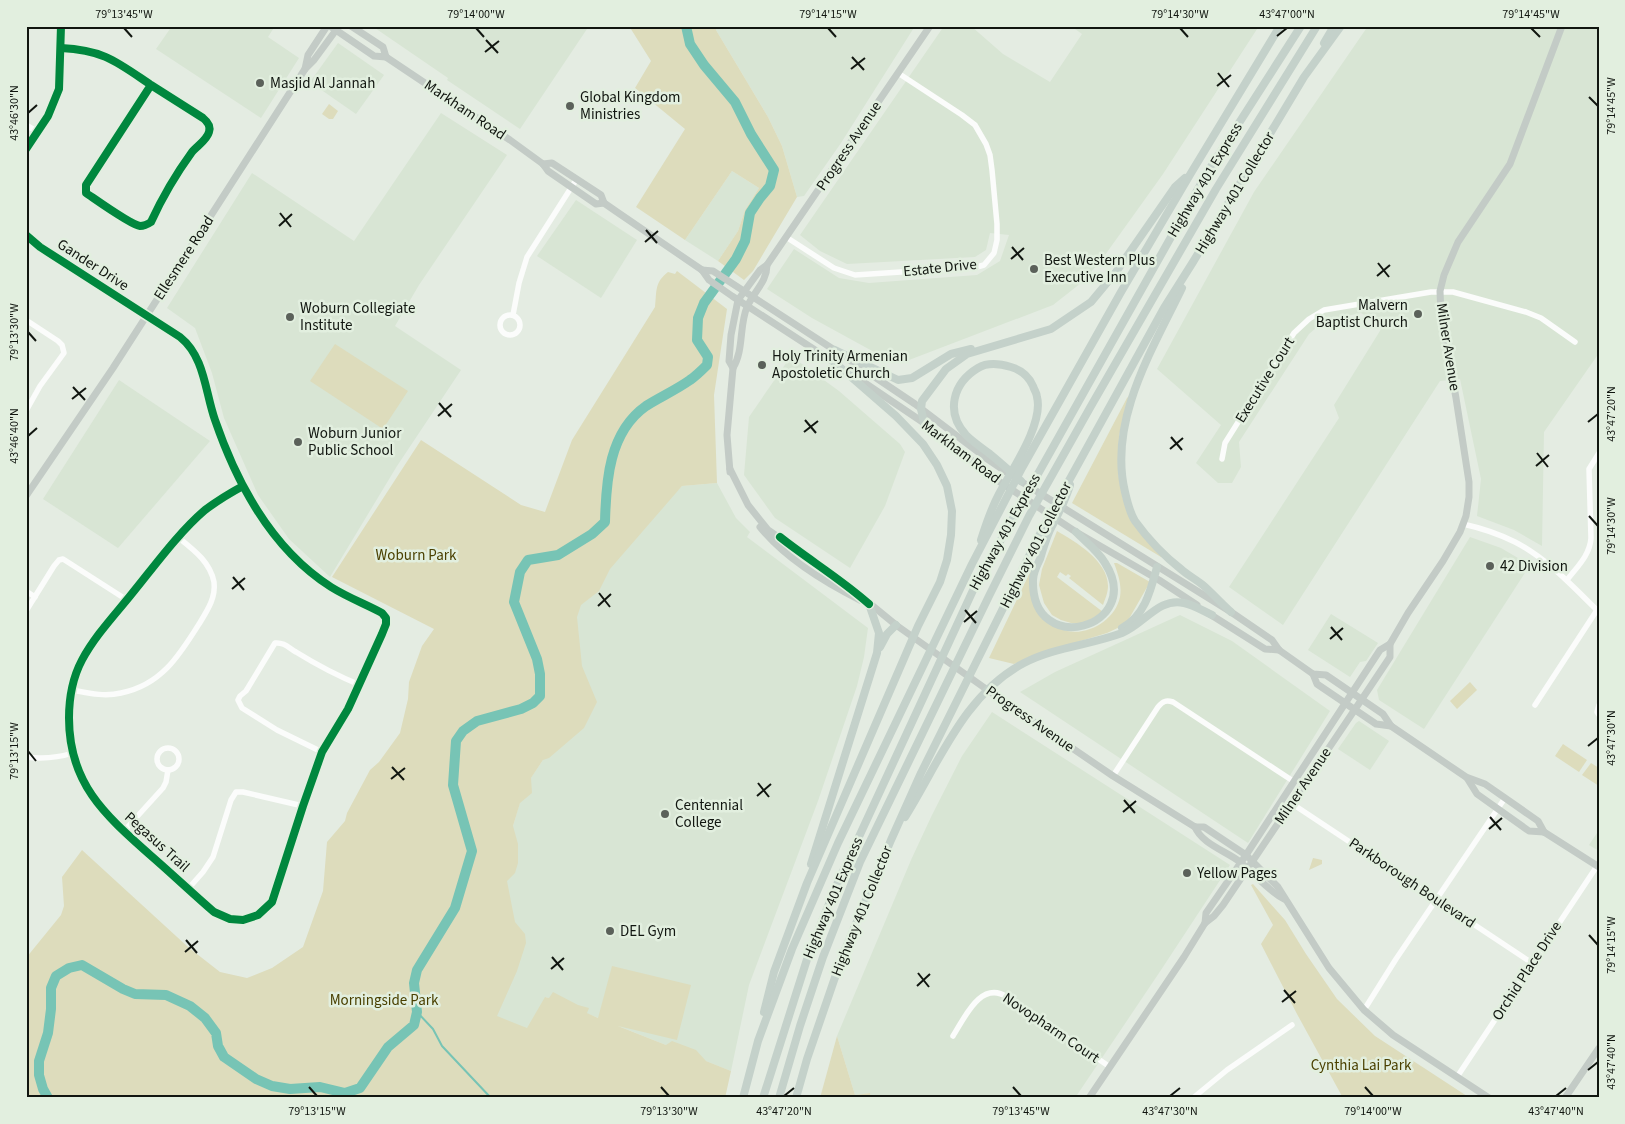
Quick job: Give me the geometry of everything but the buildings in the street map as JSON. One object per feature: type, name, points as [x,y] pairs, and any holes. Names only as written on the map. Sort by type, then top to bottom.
[{"type":"highway","points":[[758,1041],[792,949],[838,844],[972,564],[988,517],[1280,26]]},
{"type":"highway","name":"Highway 401 Express","points":[[763,1098],[808,953],[838,882],[975,586],[1206,173],[1301,26]]},
{"type":"highway","name":"Highway 401 Express","points":[[780,1098],[800,1026],[823,957],[860,862],[1029,516],[1216,190],[1316,26]]},
{"type":"highway","points":[[1304,77],[1334,26]]},
{"type":"highway","name":"Highway 401 Collector","points":[[796,1098],[807,1059],[842,957],[920,773],[1062,500],[1073,473],[1164,308],[1194,262],[1304,77],[1341,26]]},
{"type":"highway","points":[[924,423],[921,409],[922,401],[946,370],[967,354],[1051,328],[1091,302],[1116,272],[1175,187],[1191,173]]},
{"type":"highway","points":[[1194,262],[1138,382],[1124,428],[1121,478],[1126,500],[1134,519],[1148,538],[1231,612]]},
{"type":"highway","points":[[835,350],[898,380],[912,378],[951,354],[1000,344]]},
{"type":"highway","points":[[743,1098],[774,972],[807,883],[918,626],[940,582],[947,560],[952,511],[948,486],[937,465],[923,444],[896,416],[834,362]]},
{"type":"highway","points":[[1019,465],[1037,414],[1038,398],[1031,382],[1019,370],[1000,364],[980,367],[965,378],[956,390],[955,416],[966,435],[1021,481]]},
{"type":"highway","points":[[1047,528],[1033,578],[1036,602],[1048,620],[1060,626],[1074,628],[1088,626],[1102,616],[1113,598],[1113,583],[1105,563],[1076,532]]},
{"type":"highway","points":[[1106,637],[1128,625],[1139,614],[1150,592],[1157,567]]},
{"type":"highway","points":[[891,840],[919,796],[958,727],[976,701],[1000,679],[1025,663],[1136,626],[1154,610],[1166,603],[1186,604],[1212,615]]},
{"type":"highway","points":[[869,604],[878,633],[877,653]]},
{"type":"highway","points":[[807,883],[811,863],[877,653],[887,634],[896,625]]},
{"type":"main road","name":"Markham Road","points":[[351,26],[382,47],[386,57]]},
{"type":"main road","name":"Progress Avenue","points":[[733,368],[729,361],[731,335],[738,300],[760,270],[767,265],[930,26]]},
{"type":"main road","name":"Milner Avenue","points":[[1205,923],[1206,913],[1246,855],[1351,692],[1380,650],[1390,644],[1443,562],[1464,524],[1469,497],[1469,482],[1441,316],[1440,291],[1444,275],[1458,242],[1510,164],[1562,26]]},
{"type":"main road","name":"Markham Road","points":[[333,27],[374,56],[386,57],[543,164],[548,170],[596,204],[604,203]]},
{"type":"main road","name":"Ellesmere Road","points":[[26,496],[113,368],[305,69],[314,60],[333,27]]},
{"type":"main road","name":"Markham Road","points":[[543,164],[552,163],[601,195],[604,203],[702,270],[709,280],[924,423],[994,478],[1076,532],[1154,578],[1265,649],[1279,650]]},
{"type":"main road","name":"Progress Avenue","points":[[767,265],[767,276],[747,306],[738,360],[733,368],[727,435],[730,473],[744,506],[775,544],[842,591],[869,604]]},
{"type":"main road","name":"Markham Road","points":[[702,270],[713,271],[718,274],[835,350],[921,409],[986,458],[1231,612],[1272,640],[1279,650],[1313,674],[1326,675],[1362,699],[1383,714],[1391,726],[1466,777],[1485,784],[1538,821],[1544,832]]},
{"type":"main road","name":"Progress Avenue","points":[[766,532],[846,584],[896,625],[1113,776],[1195,827],[1204,827],[1246,855],[1278,887],[1329,968],[1364,1010],[1394,1035],[1489,1098]]},
{"type":"main road","points":[[804,566],[813,562]]},
{"type":"main road","name":"Milner Avenue","points":[[1089,1098],[1205,923],[1223,905],[1390,657],[1390,644]]},
{"type":"main road","name":"Markham Road","points":[[1313,674],[1317,684],[1376,724],[1391,726]]},
{"type":"main road","name":"Markham Road","points":[[1466,777],[1477,794],[1529,831],[1544,832],[1598,866]]},
{"type":"main road","name":"Progress Avenue","points":[[1195,827],[1198,835],[1241,862],[1273,893],[1284,899]]},
{"type":"main road","points":[[1565,1098],[1599,1048]]},
{"type":"street","points":[[26,149],[51,111],[59,89],[62,48],[61,26]]},
{"type":"street","points":[[62,48],[88,50],[106,56],[203,118],[208,124],[210,130],[207,137],[193,151],[160,202],[151,222],[142,226],[134,224],[86,193],[86,185],[151,85]]},
{"type":"street","name":"Estate Drive","points":[[786,237],[834,268],[854,275],[977,268],[984,264],[994,253],[997,240],[997,224],[990,155],[983,138],[974,125],[962,115],[898,73]]},
{"type":"street","points":[[26,125],[38,132]]},
{"type":"street","points":[[513,315],[519,283],[527,257],[576,180]]},
{"type":"street","name":"Gander Drive","points":[[26,235],[40,247],[180,337],[193,350],[216,423],[243,486],[274,535],[300,563],[329,586],[380,612],[386,618]]},
{"type":"street","name":"Executive Court","points":[[1222,459],[1225,443],[1294,333],[1309,319],[1324,310],[1440,291],[1453,292],[1526,312],[1541,318],[1576,342]]},
{"type":"street","points":[[26,320],[58,341],[64,349],[63,356],[40,386],[26,411]]},
{"type":"street","points":[[1567,580],[1590,548],[1592,538],[1589,469],[1599,453]]},
{"type":"street","name":"Pegasus Trail","points":[[243,486],[206,510],[189,526],[92,643],[81,661],[72,690],[69,723],[73,753],[89,792],[98,805],[124,832],[214,912],[230,919],[243,920],[258,915],[272,902],[322,752],[360,685],[386,624],[386,618]]},
{"type":"street","points":[[1464,524],[1516,543],[1567,580],[1598,611],[1535,705]]},
{"type":"street","points":[[72,690],[99,695],[122,693],[154,679],[172,664],[179,655],[210,605],[214,596],[214,584],[212,572],[200,555],[179,538]]},
{"type":"street","points":[[26,611],[54,566],[63,558],[127,600]]},
{"type":"street","points":[[26,591],[35,597]]},
{"type":"street","points":[[322,752],[277,730],[242,708],[238,700],[240,696],[246,691],[275,644],[278,643],[282,643],[318,666],[360,685]]},
{"type":"street","points":[[1113,776],[1158,707],[1167,700],[1173,702],[1293,781]]},
{"type":"street","points":[[1599,705],[1597,712],[1599,714]]},
{"type":"street","points":[[26,757],[42,759],[73,753]]},
{"type":"street","points":[[124,832],[163,788],[168,770]]},
{"type":"street","points":[[188,889],[213,857],[231,800],[236,792],[244,792],[303,806]]},
{"type":"street","points":[[1364,1010],[1505,798]]},
{"type":"street","name":"Parkborough Boulevard","points":[[1291,804],[1532,963]]},
{"type":"street","name":"Orchid Place Drive","points":[[1457,1077],[1598,866]]},
{"type":"street","name":"Novopharm Court","points":[[953,1036],[978,999],[989,992],[995,991],[1007,996],[1110,1067]]},
{"type":"street","points":[[1193,1098],[1227,1070],[1292,1025]]},
{"type":"shaded area","points":[[172,26],[275,26],[268,37],[299,58],[261,118],[156,49]]},
{"type":"shaded area","points":[[372,26],[589,26],[520,129]]},
{"type":"shaded area","points":[[716,26],[915,26],[841,143],[804,196],[797,197],[782,146],[768,117],[716,30]]},
{"type":"shaded area","points":[[944,26],[971,26],[1003,54],[1050,82],[1082,34],[1071,26],[1259,26],[1163,174],[1100,262],[1081,283],[1053,305],[909,360],[885,358],[812,318],[767,289],[794,249],[839,278],[869,283],[977,275],[1000,261],[1009,235],[990,233],[986,250],[975,257],[847,264],[820,251],[800,235]]},
{"type":"shaded area","points":[[1368,26],[1599,26],[1599,353],[1544,432],[1542,546],[1514,530],[1477,516],[1481,479],[1460,379],[1440,381],[1283,625],[1229,587],[1339,418],[1334,405],[1383,326],[1361,313],[1324,321],[1309,334],[1239,442],[1241,467],[1232,483],[1218,483],[1196,463],[1221,425],[1157,369],[1254,192]]},
{"type":"shaded area","points":[[338,43],[384,75],[356,114],[310,82]]},
{"type":"shaded area","points":[[441,113],[507,155],[419,285],[395,326],[461,370],[397,466],[330,577],[289,539],[258,495],[224,418],[212,373],[195,328],[167,308],[252,173],[354,241]]},
{"type":"shaded area","points":[[732,171],[759,188],[745,210],[738,231],[718,261],[685,240]]},
{"type":"shaded area","points":[[576,200],[637,240],[601,298],[537,256]]},
{"type":"shaded area","points":[[791,356],[839,391],[900,444],[905,452],[885,506],[850,568],[775,518],[744,475],[749,417]]},
{"type":"shaded area","points":[[119,380],[210,441],[118,548],[43,499]]},
{"type":"shaded area","name":"Centennial College","points":[[717,483],[736,518],[750,532],[747,537],[868,628],[857,686],[818,801],[749,985],[731,1071],[546,997],[527,1033],[482,1009],[503,861],[524,788],[556,741],[564,628],[611,559],[682,486]]},
{"type":"shaded area","points":[[1470,537],[1501,548],[1530,565],[1424,729],[1379,700],[1377,690]]},
{"type":"shaded area","points":[[1331,614],[1378,643],[1366,661],[1360,662],[1350,677],[1308,650]]},
{"type":"shaded area","points":[[1180,615],[1232,641],[1330,711],[1248,843],[1020,692],[1055,672]]},
{"type":"shaded area","points":[[992,712],[1230,865],[1075,1098],[871,1098],[870,1093],[855,1095],[837,1036],[911,860],[932,815],[962,756]]},
{"type":"shaded area","points":[[1359,721],[1389,741],[1370,770],[1338,749]]},
{"type":"shaded area","points":[[1599,830],[1599,851],[1589,845]]},
{"type":"green space","points":[[629,26],[716,26],[716,30],[768,117],[782,146],[797,197],[753,271],[744,280],[718,261],[738,231],[745,210],[759,188],[732,171],[685,240],[636,207],[685,129],[635,88],[651,61]]},
{"type":"green space","points":[[329,104],[338,111],[333,119],[329,119],[322,114]]},
{"type":"green space","name":"Morningside Park","points":[[677,271],[727,309],[714,395],[717,483],[682,486],[610,569],[599,591],[581,605],[577,617],[582,666],[597,702],[584,728],[549,758],[543,760],[531,778],[532,793],[520,803],[513,826],[518,844],[518,863],[515,873],[507,881],[515,922],[525,934],[526,943],[517,971],[497,1016],[527,1028],[545,997],[549,998],[553,992],[578,1005],[589,1008],[587,1013],[598,1018],[612,966],[691,985],[677,1040],[618,1026],[666,1045],[672,1041],[696,1050],[706,1061],[731,1071],[725,1098],[26,1098],[26,958],[61,915],[64,906],[62,877],[82,850],[188,947],[220,972],[247,978],[272,968],[303,947],[323,891],[327,842],[345,821],[347,813],[370,770],[379,762],[400,733],[408,699],[409,682],[422,646],[434,629],[332,577],[421,440],[521,505],[545,512],[572,440],[655,307],[660,280],[668,272],[675,274]]},
{"type":"green space","points":[[335,344],[408,391],[383,429],[310,381]]},
{"type":"green space","points":[[1129,396],[1119,436],[1118,473],[1123,499],[1165,558],[1072,503]]},
{"type":"green space","points":[[1057,531],[1090,553],[1103,568],[1107,577],[1108,589],[1103,605],[1069,578],[1071,576],[1068,574],[1066,576],[1060,572],[1057,577],[1103,612],[1085,623],[1071,623],[1061,620],[1052,615],[1044,603],[1039,585],[1042,569]]},
{"type":"green space","points":[[1114,563],[1150,582],[1126,624],[1107,633],[1041,653],[1014,664],[989,658],[1031,570],[1033,572],[1034,599],[1056,626],[1068,631],[1078,632],[1087,630],[1105,621],[1117,606],[1120,588]]},
{"type":"green space","points":[[1470,682],[1477,690],[1457,709],[1450,701]]},
{"type":"green space","points":[[1563,744],[1587,760],[1579,772],[1555,756]]},
{"type":"green space","points":[[1591,763],[1599,768],[1599,786],[1582,775]]},
{"type":"green space","points":[[1313,858],[1322,860],[1322,864],[1309,870]]},
{"type":"green space","name":"Cynthia Lai Park","points":[[1253,884],[1285,920],[1337,999],[1375,1036],[1470,1098],[1343,1098],[1261,944],[1273,925],[1251,885]]},
{"type":"green space","points":[[837,1036],[855,1095],[870,1093],[871,1098],[820,1098]]},
{"type":"waterway","points":[[48,1098],[39,1075],[39,1061],[48,1033],[51,988],[56,976],[69,968],[82,965],[135,994],[166,995],[190,1006],[205,1018],[216,1033],[218,1046],[224,1057],[256,1079],[272,1086],[290,1089],[320,1087],[345,1093],[360,1088],[388,1047],[414,1025],[417,1012],[414,983],[417,970],[455,908],[472,851],[453,785],[456,741],[463,731],[477,721],[521,709],[533,703],[540,696],[540,674],[537,659],[514,602],[520,572],[528,560],[558,555],[592,534],[605,522],[612,458],[624,429],[646,406],[685,384],[707,365],[708,357],[697,340],[698,318],[704,303],[736,259],[745,241],[750,213],[770,186],[774,170],[751,134],[735,102],[704,65],[690,44],[686,26]]},
{"type":"waterway","points":[[417,1012],[433,1029],[442,1046],[491,1098]]},
{"type":"cycle path","points":[[26,149],[48,116],[59,89],[61,26]]},
{"type":"cycle path","points":[[61,48],[88,51],[109,59],[151,85],[86,185],[86,193],[121,217],[140,226],[151,222],[175,177],[192,152],[206,138],[210,130],[209,124],[203,118],[151,85]]},
{"type":"cycle path","points":[[26,235],[40,247],[180,337],[188,345],[195,354],[215,420],[234,468],[260,514],[275,535],[310,572],[337,591],[382,613],[386,618],[382,634],[348,709],[322,752],[272,902],[258,915],[243,920],[230,919],[214,912],[104,811],[82,779],[75,761],[69,718],[76,674],[87,651],[98,635],[185,529],[205,510],[243,486]]},
{"type":"cycle path","points":[[780,537],[869,604]]},
{"type":"place","name":"Masjid Al Jannah","points":[[260,83]]},
{"type":"place","name":"Global Kingdom Ministries","points":[[570,106]]},
{"type":"place","name":"Best Western Plus Executive Inn","points":[[1034,269]]},
{"type":"place","name":"Malvern Baptist Church","points":[[1418,314]]},
{"type":"place","name":"Woburn Collegiate Institute","points":[[290,317]]},
{"type":"place","name":"Holy Trinity Armenian Apostoletic Church","points":[[762,365]]},
{"type":"place","name":"Woburn Junior Public School","points":[[298,442]]},
{"type":"place","name":"42 Division","points":[[1490,566]]},
{"type":"place","name":"Centennial College","points":[[665,814]]},
{"type":"place","name":"Yellow Pages","points":[[1187,873]]},
{"type":"place","name":"DEL Gym","points":[[610,931]]},
{"type":"park label","name":"Woburn Park","points":[[416,555]]}]
